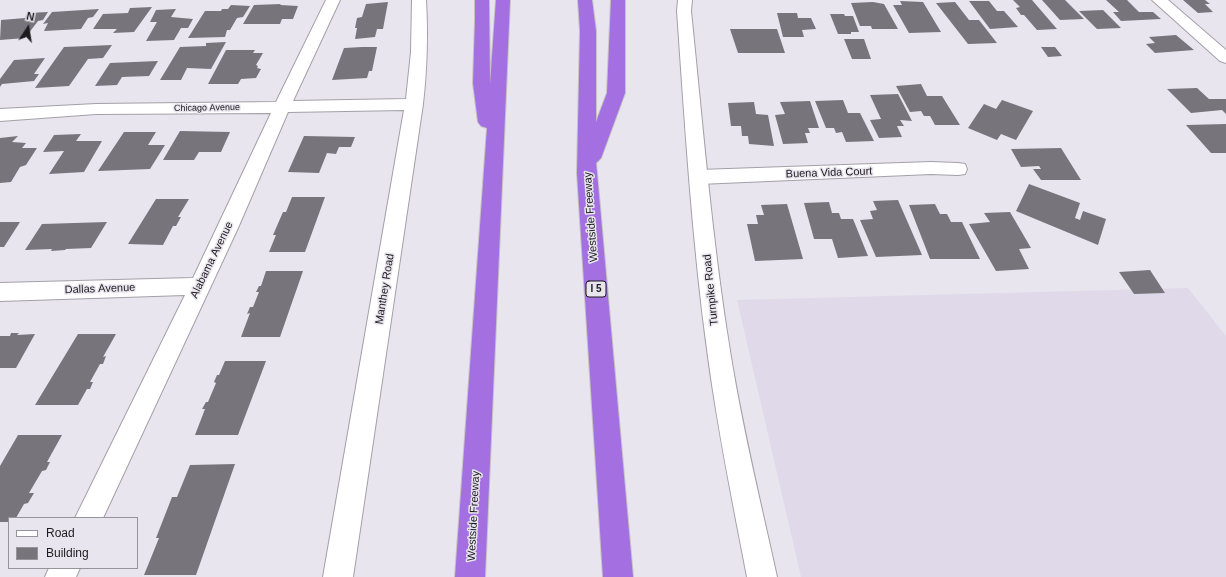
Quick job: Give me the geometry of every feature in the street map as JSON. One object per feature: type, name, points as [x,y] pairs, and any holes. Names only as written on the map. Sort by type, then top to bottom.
[{"type":"highway","points":[[482,0],[483,20],[481,83],[494,169]]},
{"type":"highway","name":"Westside Freeway","points":[[470,577],[503,0]]},
{"type":"highway","name":"Westside Freeway","points":[[584,0],[588,31],[587,173],[618,577]]},
{"type":"highway","points":[[587,173],[616,93],[618,0]]},
{"type":"street","name":"Alabama Avenue","points":[[88,517],[228,228],[282,107],[333,0]]},
{"type":"street","name":"Manthey Road","points":[[338,577],[414,104],[420,56],[421,33],[419,0]]},
{"type":"street","name":"Turnpike Road","points":[[685,0],[684,11],[699,177],[715,325],[725,387],[762,577]]},
{"type":"street","points":[[1159,0],[1226,58]]},
{"type":"street","name":"Chicago Avenue","points":[[0,115],[96,109],[414,104]]},
{"type":"street","name":"Buena Vida Court","points":[[699,177],[931,168],[958,169]]},
{"type":"street","name":"Dallas Avenue","points":[[0,292],[199,286]]},
{"type":"shaded area","points":[[1188,288],[1226,336],[1226,577],[801,577],[737,300]]},
{"type":"building","points":[[1013,0],[1032,0],[1057,29],[1037,30],[1024,15],[1021,15],[1016,8],[1020,7]]},
{"type":"building","points":[[1042,0],[1065,0],[1084,19],[1060,20]]},
{"type":"building","points":[[1106,0],[1127,0],[1139,12],[1153,12],[1161,19],[1121,21],[1113,12],[1119,12]]},
{"type":"building","points":[[1183,0],[1205,0],[1210,4],[1205,4],[1213,12],[1198,13]]},
{"type":"building","points":[[900,1],[923,2],[941,32],[909,33],[893,5],[902,5]]},
{"type":"building","points":[[969,1],[989,1],[997,11],[1004,11],[1018,27],[990,29]]},
{"type":"building","points":[[388,2],[383,29],[377,29],[375,37],[355,39],[357,18],[362,17],[366,4]]},
{"type":"building","points":[[873,2],[884,4],[898,29],[872,29],[871,26],[860,26],[851,3]]},
{"type":"building","points":[[955,2],[969,20],[979,20],[997,43],[968,44],[936,3]]},
{"type":"building","points":[[281,4],[280,5],[298,6],[293,19],[282,19],[280,24],[243,24],[254,5]]},
{"type":"building","points":[[231,5],[250,6],[243,17],[237,18],[230,30],[227,30],[225,37],[188,38],[205,11],[221,11],[222,9],[228,9]]},
{"type":"building","points":[[152,7],[134,32],[113,33],[117,29],[93,29],[103,14],[128,13],[130,8]]},
{"type":"building","points":[[99,9],[93,17],[88,18],[81,29],[44,31],[48,23],[43,24],[52,12]]},
{"type":"building","points":[[176,9],[171,17],[193,19],[188,28],[181,28],[174,40],[146,41],[157,22],[150,22],[156,10]]},
{"type":"building","points":[[1103,10],[1121,28],[1097,29],[1079,11]]},
{"type":"building","points":[[48,12],[43,20],[38,21],[25,38],[0,40],[1,20],[25,18],[27,13]]},
{"type":"building","points":[[777,13],[797,13],[798,18],[811,18],[816,29],[802,30],[804,37],[783,37]]},
{"type":"building","points":[[830,14],[844,14],[845,16],[853,16],[859,32],[851,32],[851,34],[838,34]]},
{"type":"building","points":[[730,29],[777,29],[785,53],[738,53]]},
{"type":"building","points":[[1176,35],[1194,50],[1155,53],[1146,44],[1155,43],[1149,37]]},
{"type":"building","points":[[844,39],[864,39],[871,59],[852,59]]},
{"type":"building","points":[[226,42],[211,69],[187,68],[181,80],[160,80],[180,47],[206,46],[206,43]]},
{"type":"building","points":[[112,45],[103,58],[88,59],[69,86],[35,88],[64,47]]},
{"type":"building","points":[[377,47],[372,71],[369,71],[367,78],[332,80],[344,48]]},
{"type":"building","points":[[1041,47],[1055,47],[1062,56],[1048,57]]},
{"type":"building","points":[[226,50],[255,50],[253,53],[263,53],[256,65],[258,66],[257,68],[261,69],[256,78],[241,79],[238,84],[208,84]]},
{"type":"building","points":[[45,58],[34,74],[39,74],[34,81],[2,84],[0,87],[0,79],[14,60]]},
{"type":"building","points":[[158,61],[149,76],[122,77],[117,85],[95,86],[110,63]]},
{"type":"building","points":[[921,84],[927,96],[942,96],[960,125],[935,125],[930,116],[924,116],[921,111],[910,112],[896,86]]},
{"type":"building","points":[[1197,88],[1209,99],[1226,99],[1226,114],[1222,110],[1191,113],[1167,89]]},
{"type":"building","points":[[898,94],[912,121],[900,120],[904,126],[897,126],[902,137],[879,138],[870,120],[881,119],[870,95]]},
{"type":"building","points":[[843,100],[848,113],[860,113],[874,141],[846,142],[842,132],[836,133],[834,128],[826,128],[815,101]]},
{"type":"building","points":[[1002,100],[1033,111],[1016,140],[1001,134],[997,140],[968,128],[984,104],[996,109]]},
{"type":"building","points":[[810,101],[819,128],[808,128],[810,133],[805,133],[808,143],[783,144],[775,115],[785,114],[780,102]]},
{"type":"building","points":[[754,102],[756,114],[768,115],[774,146],[749,144],[748,136],[742,136],[741,126],[731,126],[728,103]]},
{"type":"building","points":[[1226,124],[1226,153],[1211,153],[1186,125]]},
{"type":"building","points":[[180,131],[230,132],[221,152],[199,152],[194,160],[163,160]]},
{"type":"building","points":[[124,132],[156,132],[148,145],[165,145],[150,169],[98,171]]},
{"type":"building","points":[[81,134],[76,141],[102,141],[84,172],[49,174],[64,151],[43,152],[54,135]]},
{"type":"building","points":[[18,136],[12,142],[26,143],[22,148],[37,148],[26,165],[20,167],[11,182],[0,183],[0,138]]},
{"type":"building","points":[[304,136],[355,137],[351,147],[339,147],[336,154],[327,153],[319,173],[288,172]]},
{"type":"building","points":[[1061,148],[1081,180],[1041,180],[1033,169],[1041,169],[1039,166],[1021,167],[1011,149]]},
{"type":"building","points":[[1029,184],[1080,203],[1075,218],[1080,220],[1083,211],[1106,219],[1098,245],[1016,211]]},
{"type":"building","points":[[292,197],[325,197],[305,252],[269,252],[276,235],[273,235],[283,212],[286,212]]},
{"type":"building","points":[[156,199],[189,199],[178,217],[181,217],[176,226],[173,226],[163,245],[128,244]]},
{"type":"building","points":[[898,200],[922,255],[876,257],[860,220],[873,219],[870,211],[877,210],[873,201]]},
{"type":"building","points":[[829,202],[832,213],[839,213],[841,219],[853,219],[868,256],[838,258],[832,239],[814,239],[804,203]]},
{"type":"building","points":[[787,204],[803,259],[755,261],[747,224],[758,224],[756,215],[764,215],[761,205]]},
{"type":"building","points":[[935,204],[940,214],[947,214],[951,222],[962,222],[980,259],[930,259],[909,205]]},
{"type":"building","points":[[1010,212],[1031,248],[1019,249],[1029,269],[996,271],[969,224],[990,222],[984,213]]},
{"type":"building","points":[[0,222],[20,222],[4,247],[0,247]]},
{"type":"building","points":[[107,222],[91,248],[51,251],[52,249],[25,250],[42,224]]},
{"type":"building","points":[[1150,270],[1165,293],[1134,294],[1119,272]]},
{"type":"building","points":[[266,271],[303,271],[280,337],[241,337],[250,313],[247,314],[250,307],[253,307],[259,292],[256,292],[259,286],[261,286]]},
{"type":"building","points":[[11,333],[19,333],[17,335],[35,334],[16,368],[0,368],[0,336],[10,336]]},
{"type":"building","points":[[78,334],[116,334],[103,357],[106,356],[103,364],[100,364],[90,382],[93,382],[90,389],[87,389],[78,405],[35,405]]},
{"type":"building","points":[[225,361],[266,361],[238,435],[195,435],[205,409],[202,409],[206,402],[208,402],[216,383],[214,382]]},
{"type":"building","points":[[18,435],[62,435],[47,462],[50,462],[46,470],[42,471],[29,493],[34,493],[28,503],[24,504],[17,517],[8,517],[8,522],[0,522],[0,466]]},
{"type":"building","points":[[235,464],[196,575],[144,575],[159,538],[156,538],[172,497],[177,497],[190,465]]}]
